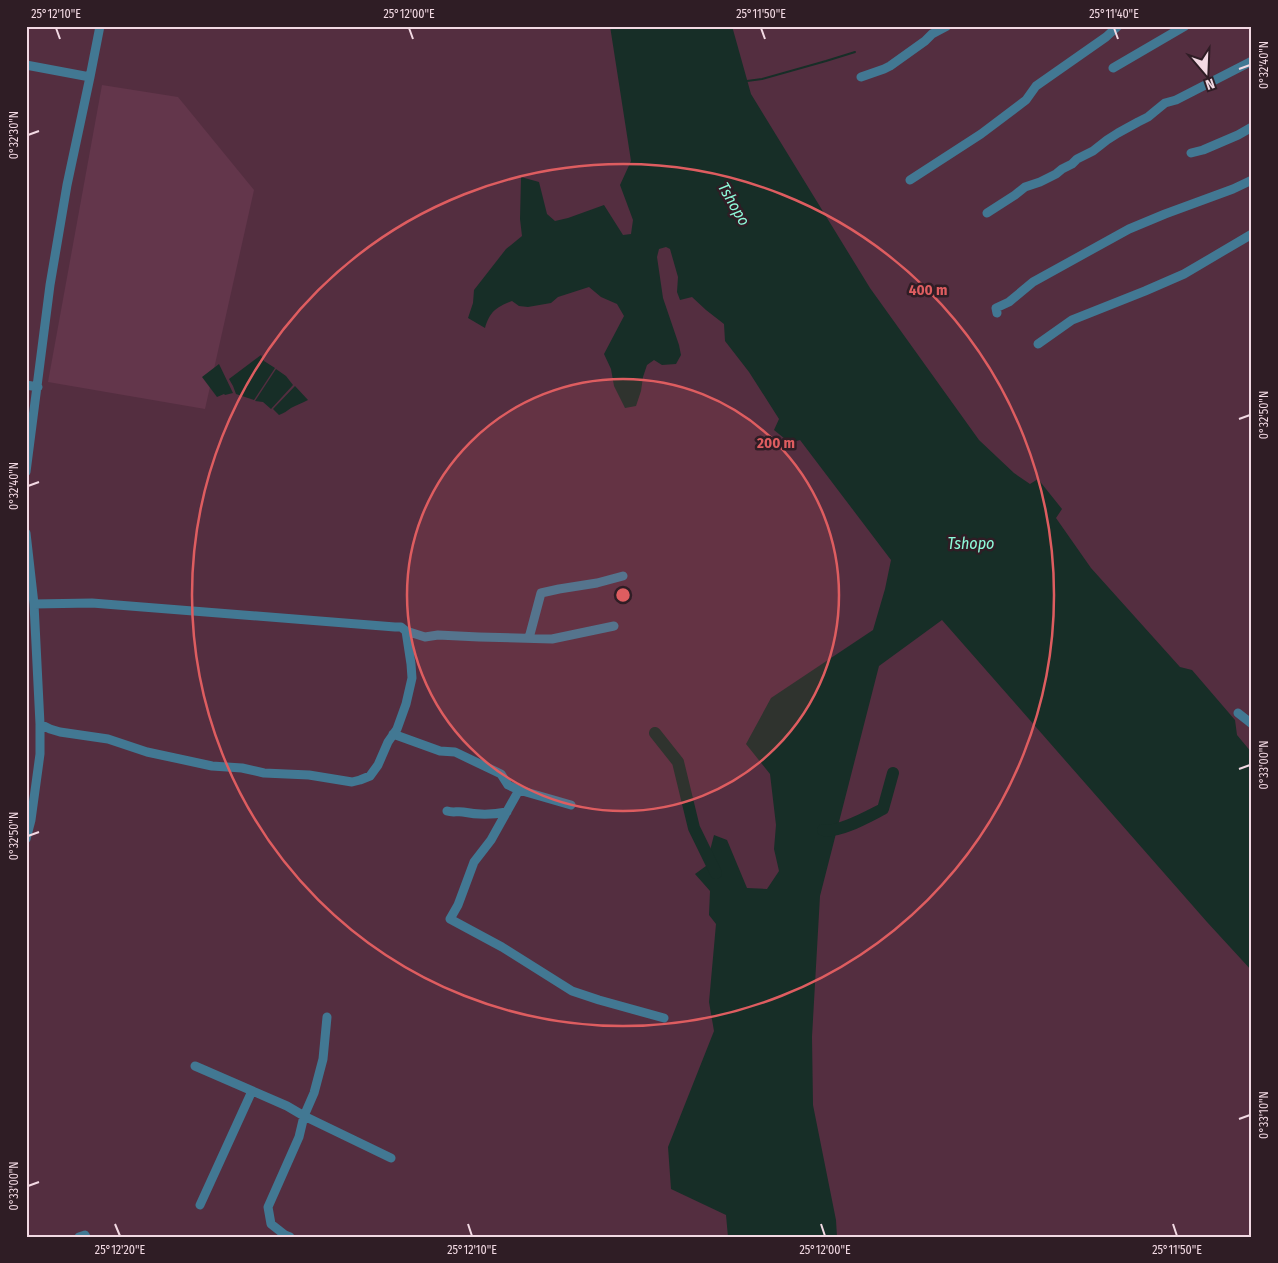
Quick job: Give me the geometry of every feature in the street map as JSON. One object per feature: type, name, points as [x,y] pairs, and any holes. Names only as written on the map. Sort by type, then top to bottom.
[{"type":"street","points":[[26,472],[50,285],[67,184],[100,26]]},
{"type":"street","points":[[861,77],[890,66],[932,34],[947,26]]},
{"type":"street","points":[[910,180],[981,134],[1026,100],[1036,86],[1106,37],[1118,26]]},
{"type":"street","points":[[1113,68],[1185,26]]},
{"type":"street","points":[[987,213],[1025,187],[1058,173],[1107,140],[1148,117],[1165,103],[1176,100],[1252,60]]},
{"type":"street","points":[[26,65],[90,77]]},
{"type":"street","points":[[1191,153],[1203,150],[1252,127]]},
{"type":"street","points":[[997,313],[996,308],[1009,302],[1033,282],[1123,232],[1252,180]]},
{"type":"street","points":[[1038,344],[1072,320],[1184,274],[1252,234]]},
{"type":"street","points":[[26,385],[38,386]]},
{"type":"street","points":[[26,533],[29,574],[34,604],[40,724],[40,754],[31,820],[26,839]]},
{"type":"street","points":[[529,638],[541,594],[559,589],[597,584],[624,576]]},
{"type":"street","points":[[34,604],[92,603],[401,627],[406,631],[425,637],[438,635],[552,639],[614,626]]},
{"type":"street","points":[[40,724],[60,732],[108,739],[147,752],[212,766],[242,768],[264,773],[309,775],[352,782],[370,776],[378,766],[404,712],[412,678],[406,631]]},
{"type":"street","points":[[26,646],[36,646]]},
{"type":"street","points":[[1238,713],[1252,724]]},
{"type":"street","points":[[393,734],[440,751],[455,752],[501,774],[508,785],[571,805]]},
{"type":"street","points":[[519,790],[491,840],[474,862],[458,905],[450,919],[572,991],[664,1018]]},
{"type":"street","points":[[447,811],[453,813],[460,811],[477,815],[507,812]]},
{"type":"street","points":[[290,1237],[271,1224],[268,1206],[299,1137],[304,1116],[314,1094],[323,1059],[327,1017]]},
{"type":"street","points":[[195,1066],[287,1106],[391,1158]]},
{"type":"street","points":[[200,1206],[252,1091]]},
{"type":"street","points":[[79,1237],[85,1235],[86,1237]]},
{"type":"shaded area","points":[[102,85],[178,97],[254,190],[205,409],[48,382]]},
{"type":"water","name":"Tshopo","points":[[610,26],[732,26],[751,94],[870,288],[979,440],[1014,473],[1030,484],[1038,479],[1062,509],[1056,518],[1091,568],[1180,667],[1192,670],[1235,720],[1237,735],[1252,753],[1252,971],[942,620],[879,666],[820,896],[812,1037],[813,1105],[836,1220],[837,1237],[728,1237],[726,1215],[671,1189],[668,1147],[714,1031],[709,1002],[716,924],[709,915],[710,891],[695,874],[706,866],[714,835],[727,840],[747,888],[767,889],[779,871],[774,849],[776,825],[770,774],[746,744],[771,698],[873,630],[891,560],[800,440],[790,443],[774,430],[779,419],[749,372],[725,341],[724,324],[692,297],[680,300],[677,292],[678,277],[670,249],[666,247],[659,249],[657,257],[663,298],[681,355],[676,364],[662,365],[654,360],[647,365],[636,406],[625,408],[614,386],[611,369],[604,354],[624,316],[617,304],[601,297],[589,287],[558,297],[551,303],[528,307],[519,306],[512,301],[495,310],[489,317],[485,328],[468,318],[473,303],[474,290],[506,249],[522,236],[520,219],[521,177],[539,182],[547,214],[555,221],[604,205],[623,235],[631,234],[633,220],[620,185],[631,161]]},
{"type":"water","points":[[261,355],[264,361],[275,368],[254,400],[236,394],[229,379]]},
{"type":"water","points":[[219,364],[233,393],[217,397],[202,377]]},
{"type":"water","points":[[276,369],[286,376],[293,385],[271,409],[263,402],[255,401]]},
{"type":"water","points":[[295,386],[308,400],[279,415],[273,409]]},
{"type":"waterway","points":[[747,81],[762,79],[855,52]]},
{"type":"waterway","points":[[655,733],[678,762],[694,828],[716,873]]},
{"type":"waterway","points":[[823,830],[829,831],[845,827],[883,809],[893,773]]}]
